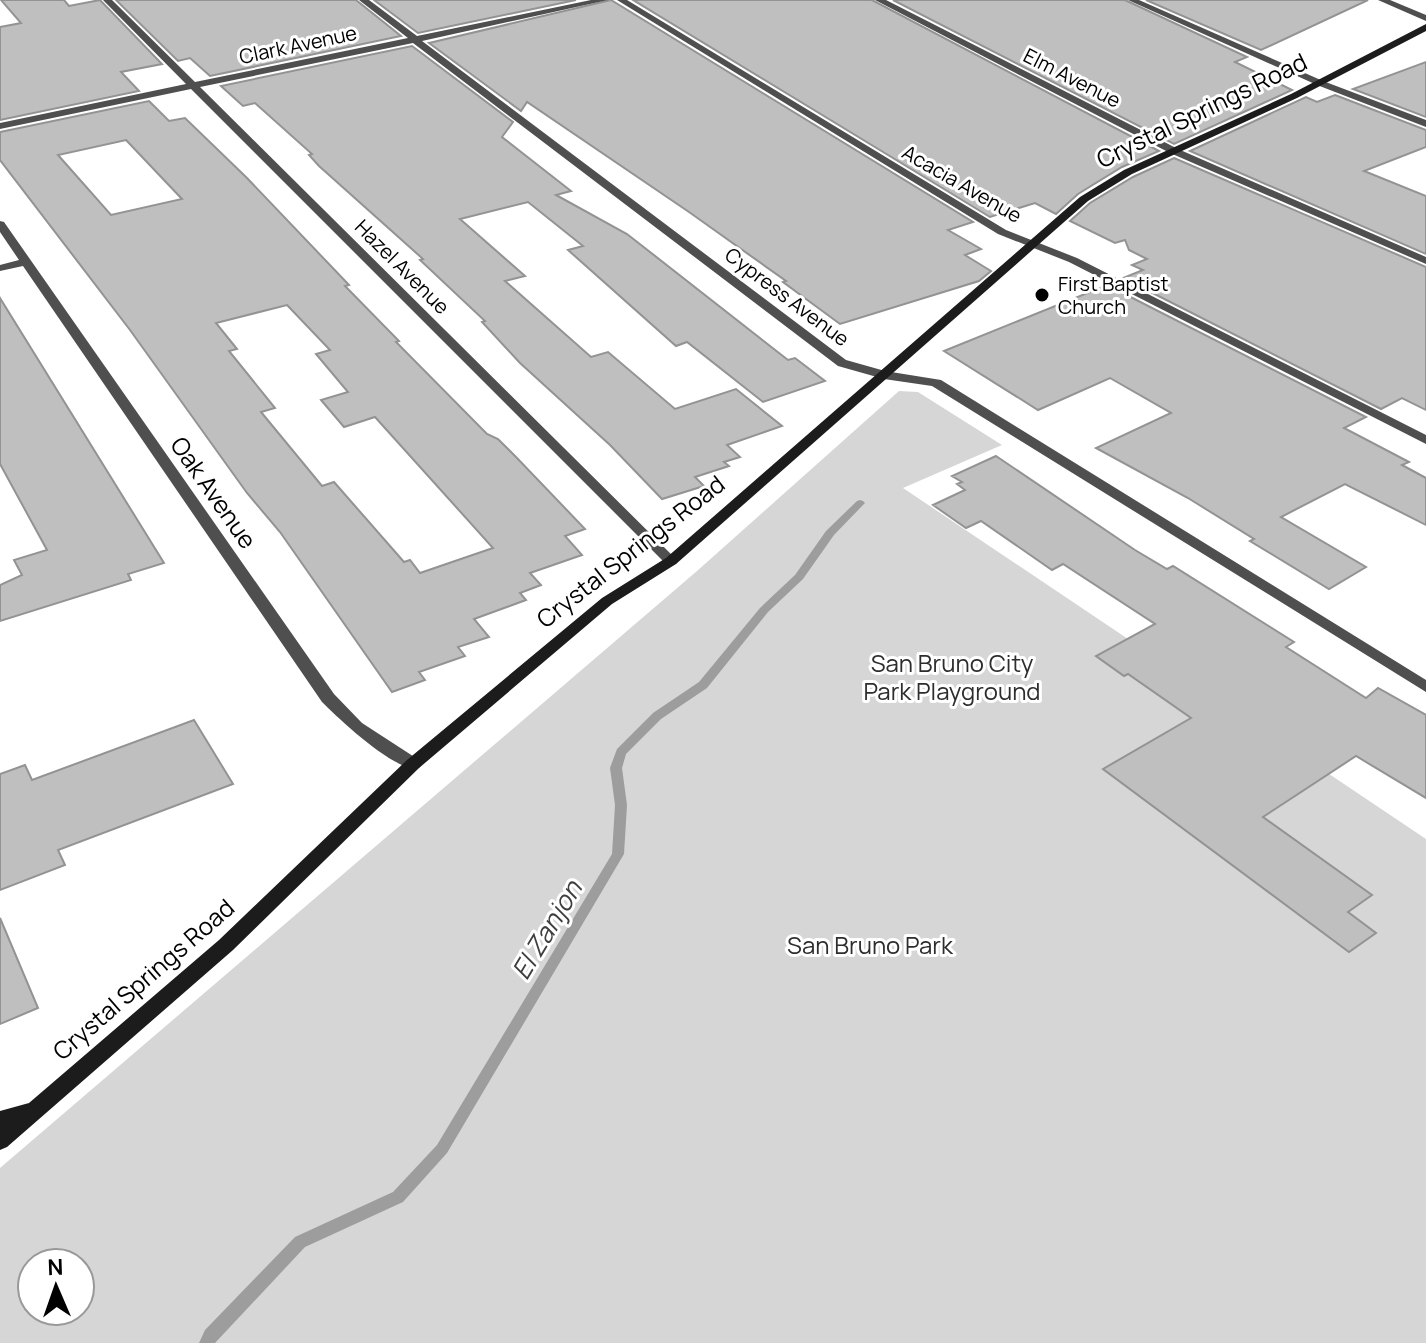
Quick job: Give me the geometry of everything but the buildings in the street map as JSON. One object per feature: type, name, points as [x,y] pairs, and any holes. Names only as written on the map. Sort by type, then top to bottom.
[{"type":"main road","name":"Crystal Springs Road","points":[[0,1141],[226,945],[413,764],[607,601],[671,561],[1032,244],[1105,185],[1320,83],[1426,27]]},
{"type":"main road","points":[[0,1120],[35,1111]]},
{"type":"street","name":"Hazel Avenue","points":[[107,0],[671,561]]},
{"type":"street","name":"Cypress Avenue","points":[[363,0],[842,363],[884,375],[936,383],[1426,687]]},
{"type":"street","name":"Clark Avenue","points":[[0,126],[604,0]]},
{"type":"street","name":"Acacia Avenue","points":[[621,0],[1002,232],[1073,260],[1426,440]]},
{"type":"street","name":"Elm Avenue","points":[[879,0],[1174,151],[1426,261]]},
{"type":"street","points":[[1132,0],[1320,83],[1426,124]]},
{"type":"street","points":[[1382,0],[1426,18]]},
{"type":"street","name":"Oak Avenue","points":[[0,224],[328,698],[356,727],[413,764]]},
{"type":"street","points":[[0,268],[25,262]]},
{"type":"green space","name":"San Bruno Park","points":[[899,391],[918,392],[1002,445],[903,488],[1426,839],[1426,1343],[0,1343],[0,1168],[697,571]]},
{"type":"waterway","name":"El Zanjon","points":[[207,1343],[211,1335],[300,1242],[398,1197],[442,1149],[618,854],[621,805],[616,768],[621,752],[657,716],[703,685],[764,610],[799,577],[830,533],[860,503]]},
{"type":"place","name":"First Baptist Church","points":[[1042,295]]},
{"type":"park label","name":"San Bruno City Park Playground","points":[[952,678]]}]
